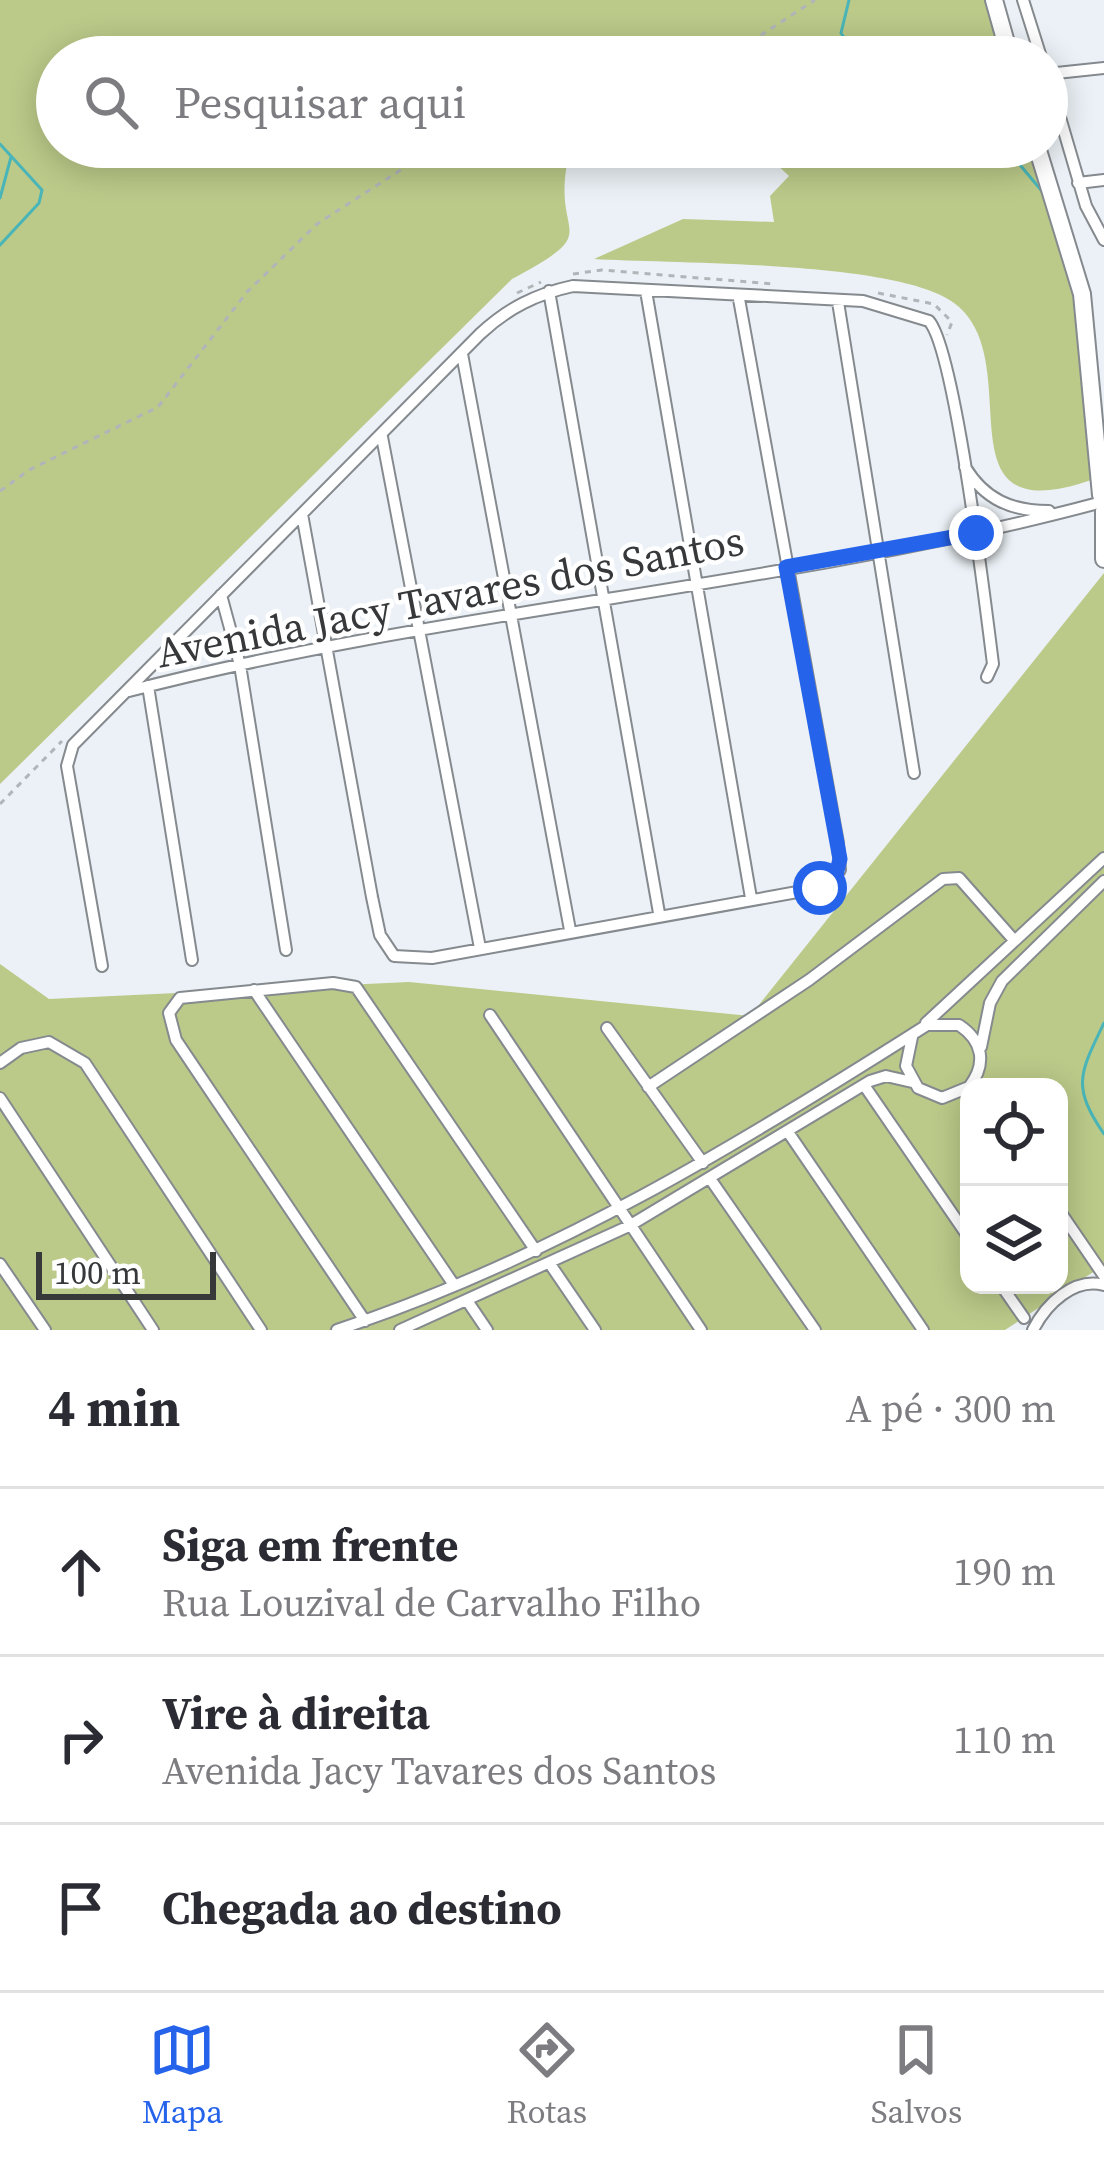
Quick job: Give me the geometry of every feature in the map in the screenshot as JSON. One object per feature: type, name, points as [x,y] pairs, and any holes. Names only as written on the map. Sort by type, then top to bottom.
[{"type":"street","points":[[994,0],[1004,36]]},
{"type":"street","points":[[1024,0],[1035,36]]},
{"type":"street","points":[[1068,72],[1104,68]]},
{"type":"street","points":[[1068,148],[1104,240]]},
{"type":"street","points":[[1043,168],[1104,382]]},
{"type":"street","points":[[1078,183],[1104,180]]},
{"type":"street","points":[[547,286],[659,913]]},
{"type":"street","points":[[103,966],[68,756],[124,692],[500,315],[547,286],[888,304],[920,315],[940,339],[976,533],[993,664],[987,677]]},
{"type":"street","points":[[646,291],[751,898]]},
{"type":"street","points":[[302,514],[385,948],[412,960],[824,886],[840,870],[739,298]]},
{"type":"street","points":[[838,302],[914,773]]},
{"type":"street","points":[[1088,329],[1094,469],[1103,504]]},
{"type":"street","points":[[462,355],[570,930]]},
{"type":"street","points":[[382,437],[480,948]]},
{"type":"street","name":"Avenida Jacy Tavares dos Santos","points":[[961,460],[982,489],[1006,506],[1071,511]]},
{"type":"street","points":[[1104,469],[1104,560]]},
{"type":"street","name":"Avenida Jacy Tavares dos Santos","points":[[124,692],[240,665],[976,533],[1103,504]]},
{"type":"street","points":[[221,595],[240,665],[286,950]]},
{"type":"street","points":[[148,686],[192,960]]},
{"type":"street","points":[[912,1082],[905,1058],[917,1032],[1104,858]]},
{"type":"street","points":[[648,1087],[791,993],[943,879],[959,878],[1013,939]]},
{"type":"street","points":[[976,1078],[990,1003],[1002,981],[1104,881]]},
{"type":"street","points":[[365,1321],[169,1025],[169,1013],[180,998],[345,983],[366,995],[536,1251]]},
{"type":"street","points":[[254,990],[454,1285]]},
{"type":"street","points":[[490,1015],[701,1330]]},
{"type":"street","points":[[337,1330],[536,1251],[618,1209],[703,1163],[934,1022],[959,1024],[980,1050]]},
{"type":"street","points":[[607,1028],[703,1163]]},
{"type":"street","points":[[0,1063],[21,1048],[49,1042],[86,1063],[260,1330]]},
{"type":"street","points":[[400,1330],[629,1226],[864,1084],[886,1076],[912,1082],[941,1097],[960,1090]]},
{"type":"street","points":[[864,1084],[960,1225]]},
{"type":"street","points":[[0,1098],[153,1330]]},
{"type":"street","points":[[788,1132],[921,1329]]},
{"type":"street","points":[[711,1180],[815,1330]]},
{"type":"street","points":[[1034,1330],[1046,1307],[1089,1282],[1104,1280],[1068,1224]]},
{"type":"street","points":[[0,1264],[44,1330]]},
{"type":"street","points":[[550,1264],[595,1330]]},
{"type":"street","points":[[1007,1294],[1024,1318]]},
{"type":"street","points":[[468,1302],[487,1330]]},
{"type":"path","points":[[759,36],[814,0]]},
{"type":"path","points":[[0,491],[29,470],[158,407],[237,304],[317,224],[404,168]]},
{"type":"path","points":[[562,276],[602,270],[780,284]]},
{"type":"path","points":[[515,294],[547,286]]},
{"type":"path","points":[[868,292],[913,296],[934,304],[952,322],[950,334],[940,339]]},
{"type":"path","points":[[0,804],[65,738]]},
{"type":"green space","points":[[0,0],[987,0],[998,36],[36,36],[36,168],[567,168],[564,189],[570,231],[558,251],[512,279],[0,784]]},
{"type":"green space","points":[[780,168],[1038,168],[1089,354],[1094,479],[1044,490],[1014,484],[999,464],[986,363],[976,329],[954,303],[925,289],[885,279],[782,267],[594,259],[683,219],[774,222],[770,196],[789,176]]},
{"type":"green space","points":[[1104,573],[1104,1265],[1068,1289],[1068,1078],[960,1078],[960,1294],[1060,1294],[1005,1330],[0,1330],[0,964],[49,999],[409,982],[750,1016]]},
{"type":"waterway","points":[[843,36],[849,0]]},
{"type":"waterway","points":[[0,144],[42,190],[39,203],[0,245]]},
{"type":"waterway","points":[[0,198],[11,157]]},
{"type":"waterway","points":[[1023,168],[1046,196]]},
{"type":"waterway","points":[[1104,1023],[1083,1079],[1087,1103],[1104,1134]]},
{"type":"route","points":[[820,888],[835,879],[840,859],[786,567],[976,533]]}]
